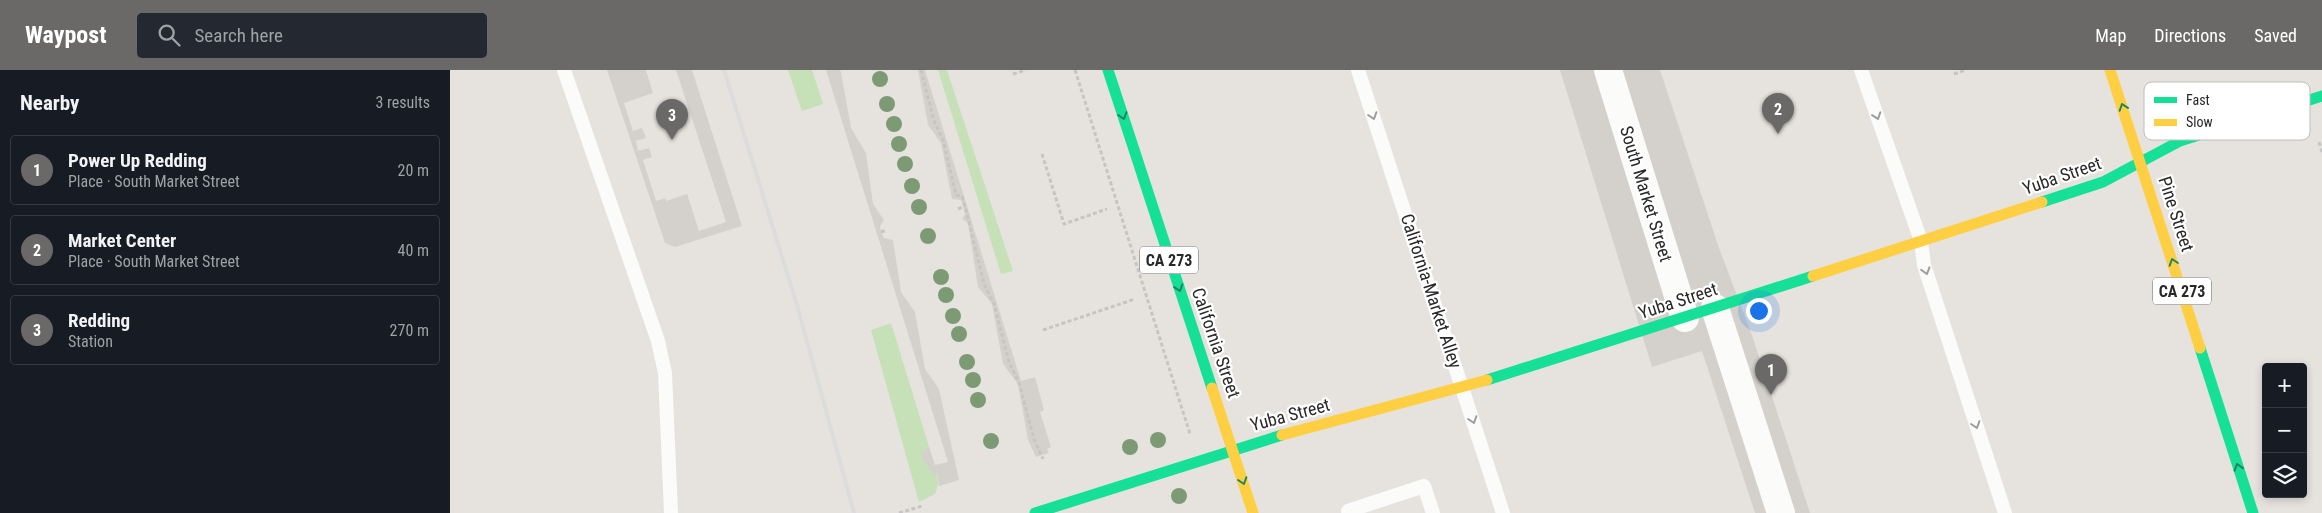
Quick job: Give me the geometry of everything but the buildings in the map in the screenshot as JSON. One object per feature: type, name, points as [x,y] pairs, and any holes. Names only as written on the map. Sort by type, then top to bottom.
[{"type":"street","name":"California Street","points":[[1108,70],[1253,513]]},
{"type":"street","name":"South Market Street","points":[[1608,70],[1685,318]]},
{"type":"street","name":"Pine Street","points":[[2110,70],[2141,161],[2253,513]]},
{"type":"street","name":"Yuba Street","points":[[2310,100],[2322,96]]},
{"type":"street","name":"Yuba Street","points":[[1035,513],[1273,437],[1462,388],[1685,318],[2103,182],[2180,140]]},
{"type":"street","points":[[1715,308],[1781,513]]},
{"type":"lane","points":[[564,70],[658,341],[666,373],[671,513]]},
{"type":"lane","name":"California-Market Alley","points":[[1358,70],[1503,513]]},
{"type":"lane","points":[[1861,70],[1920,241],[1924,265],[2005,513]]},
{"type":"lane","points":[[1349,513],[1348,511],[1424,486],[1434,513]]},
{"type":"path","points":[[921,70],[934,121],[943,140],[956,194],[962,196],[965,206],[984,284],[994,304],[1009,362],[1019,383],[1034,439],[1043,460]]},
{"type":"path","points":[[1013,74],[1026,70]]},
{"type":"path","points":[[1075,70],[1198,460]]},
{"type":"path","points":[[1955,70],[1954,74],[1966,70]]},
{"type":"path","points":[[2319,142],[2322,152]]},
{"type":"path","points":[[1042,154],[1064,224],[1107,209]]},
{"type":"path","points":[[958,209],[965,206]]},
{"type":"path","points":[[882,232],[887,230]]},
{"type":"path","points":[[1043,330],[1136,299]]},
{"type":"path","points":[[899,513],[922,506]]},
{"type":"green space","points":[[788,70],[812,70],[823,104],[802,111]]},
{"type":"green space","points":[[938,70],[947,70],[1013,271],[1001,274]]},
{"type":"green space","points":[[891,323],[929,447],[922,452],[936,472],[938,482],[935,494],[919,502],[871,330]]},
{"type":"shaded area","points":[[607,70],[646,70],[653,93],[624,103],[633,131],[642,128],[646,138],[636,141],[638,151],[649,148],[652,157],[643,160],[656,201],[665,198],[666,201],[687,194],[699,231],[726,222],[676,70],[692,70],[742,226],[675,247],[665,243]]},
{"type":"shaded area","points":[[826,70],[840,70],[841,72],[851,128],[866,153],[873,204],[884,220],[880,226],[881,232],[884,238],[893,240],[901,292],[915,312],[925,369],[939,389],[959,480],[939,486],[937,474],[934,475],[922,459],[922,452],[929,447],[935,465],[948,462]]},
{"type":"shaded area","points":[[918,70],[925,70],[1021,381],[1035,377],[1044,410],[1040,412],[1051,447],[1047,449],[1049,453],[1036,457],[1028,440],[1018,384],[1003,364],[992,304],[978,287],[968,223],[962,219],[965,214],[961,200],[952,199],[941,143],[928,125]]},
{"type":"shaded area","points":[[1560,70],[1660,70],[1719,248],[1752,335],[1810,513],[1755,513],[1702,351],[1652,367]]},
{"type":"railway","points":[[724,70],[797,305],[854,513]]},
{"type":"traffic: fast","points":[[1108,70],[1212,388]]},
{"type":"traffic: fast","points":[[2310,100],[2322,96]]},
{"type":"traffic: fast","points":[[2042,202],[2103,182],[2183,140]]},
{"type":"traffic: fast","points":[[1487,380],[1813,276]]},
{"type":"traffic: fast","points":[[2200,348],[2253,513]]},
{"type":"traffic: fast","points":[[1035,513],[1282,435]]},
{"type":"traffic: slow","points":[[2110,70],[2200,348]]},
{"type":"traffic: slow","points":[[1813,276],[2042,202]]},
{"type":"traffic: slow","points":[[1282,435],[1487,380]]},
{"type":"traffic: slow","points":[[1212,388],[1253,513]]},
{"type":"place","name":"Market Center","points":[[1778,134]]},
{"type":"place","name":"Redding","points":[[672,140]]},
{"type":"place","name":"Power Up Redding","points":[[1771,395]]}]
